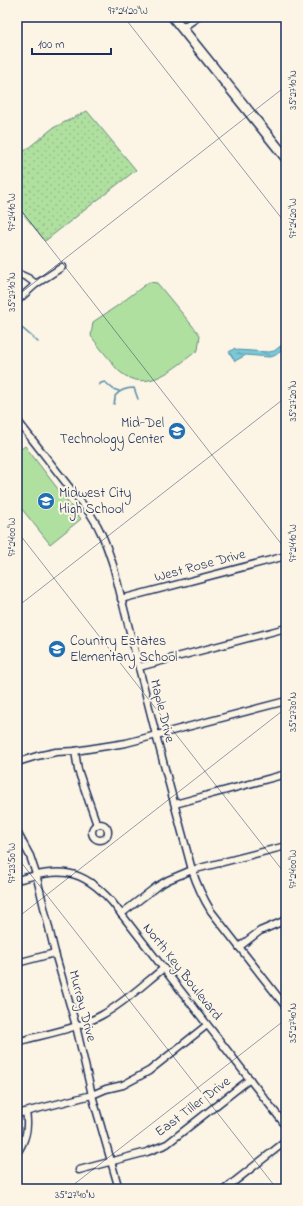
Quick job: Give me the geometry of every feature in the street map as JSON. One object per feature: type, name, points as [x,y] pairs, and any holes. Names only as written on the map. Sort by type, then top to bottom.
[{"type":"main road","points":[[173,17],[286,158]]},
{"type":"street","points":[[182,28],[198,17]]},
{"type":"street","points":[[17,301],[36,284],[62,267]]},
{"type":"street","points":[[17,273],[36,284]]},
{"type":"street","name":"Maple Drive","points":[[17,420],[96,523],[105,539],[192,870],[204,900],[286,1008]]},
{"type":"street","name":"West Rose Drive","points":[[121,599],[286,556]]},
{"type":"street","points":[[139,667],[286,628]]},
{"type":"street","points":[[17,763],[37,756],[56,752],[75,751],[126,743],[286,701]]},
{"type":"street","points":[[75,751],[78,770],[97,825]]},
{"type":"street","points":[[175,804],[286,774]]},
{"type":"street","name":"Murray Drive","points":[[17,832],[30,856],[36,874],[55,952],[76,1026],[92,1095],[119,1189]]},
{"type":"street","points":[[121,914],[156,887],[168,880],[192,870],[286,846]]},
{"type":"street","name":"North Key Boulevard","points":[[17,880],[36,874],[68,873],[77,875],[91,882],[100,889],[164,968],[286,1126]]},
{"type":"street","points":[[239,947],[260,931],[286,920]]},
{"type":"street","points":[[17,963],[55,952]]},
{"type":"street","points":[[17,1042],[76,1026],[102,1015],[112,1009],[164,968]]},
{"type":"street","points":[[17,1114],[92,1095],[106,1089],[123,1085],[149,1071],[207,1025]]},
{"type":"street","name":"East Tiller Drive","points":[[79,1170],[147,1152],[167,1144],[250,1080]]},
{"type":"street","points":[[17,1153],[24,1143],[28,1123],[26,1112]]},
{"type":"street","points":[[225,1189],[286,1141]]},
{"type":"green space","points":[[87,111],[136,170],[45,241],[17,206],[17,157],[53,128]]},
{"type":"green space","points":[[149,282],[157,283],[200,335],[198,350],[161,376],[151,380],[141,381],[130,378],[119,371],[91,336],[93,322]]},
{"type":"green space","points":[[25,446],[81,519],[50,544],[17,503],[17,452]]},
{"type":"water","points":[[286,342],[286,348],[274,356],[269,357],[246,355],[235,361],[229,352],[235,348],[236,350],[269,352],[274,351]]},
{"type":"waterway","points":[[17,326],[22,328],[38,342]]},
{"type":"waterway","points":[[99,385],[105,382],[113,389],[119,391]]},
{"type":"waterway","points":[[114,404],[115,396],[121,391],[129,388],[134,388],[138,399]]},
{"type":"place","name":"Mid-Del Technology Center","points":[[177,431]]},
{"type":"place","name":"Midwest City High School","points":[[46,501]]},
{"type":"place","name":"Country Estates Elementary School","points":[[57,649]]}]
